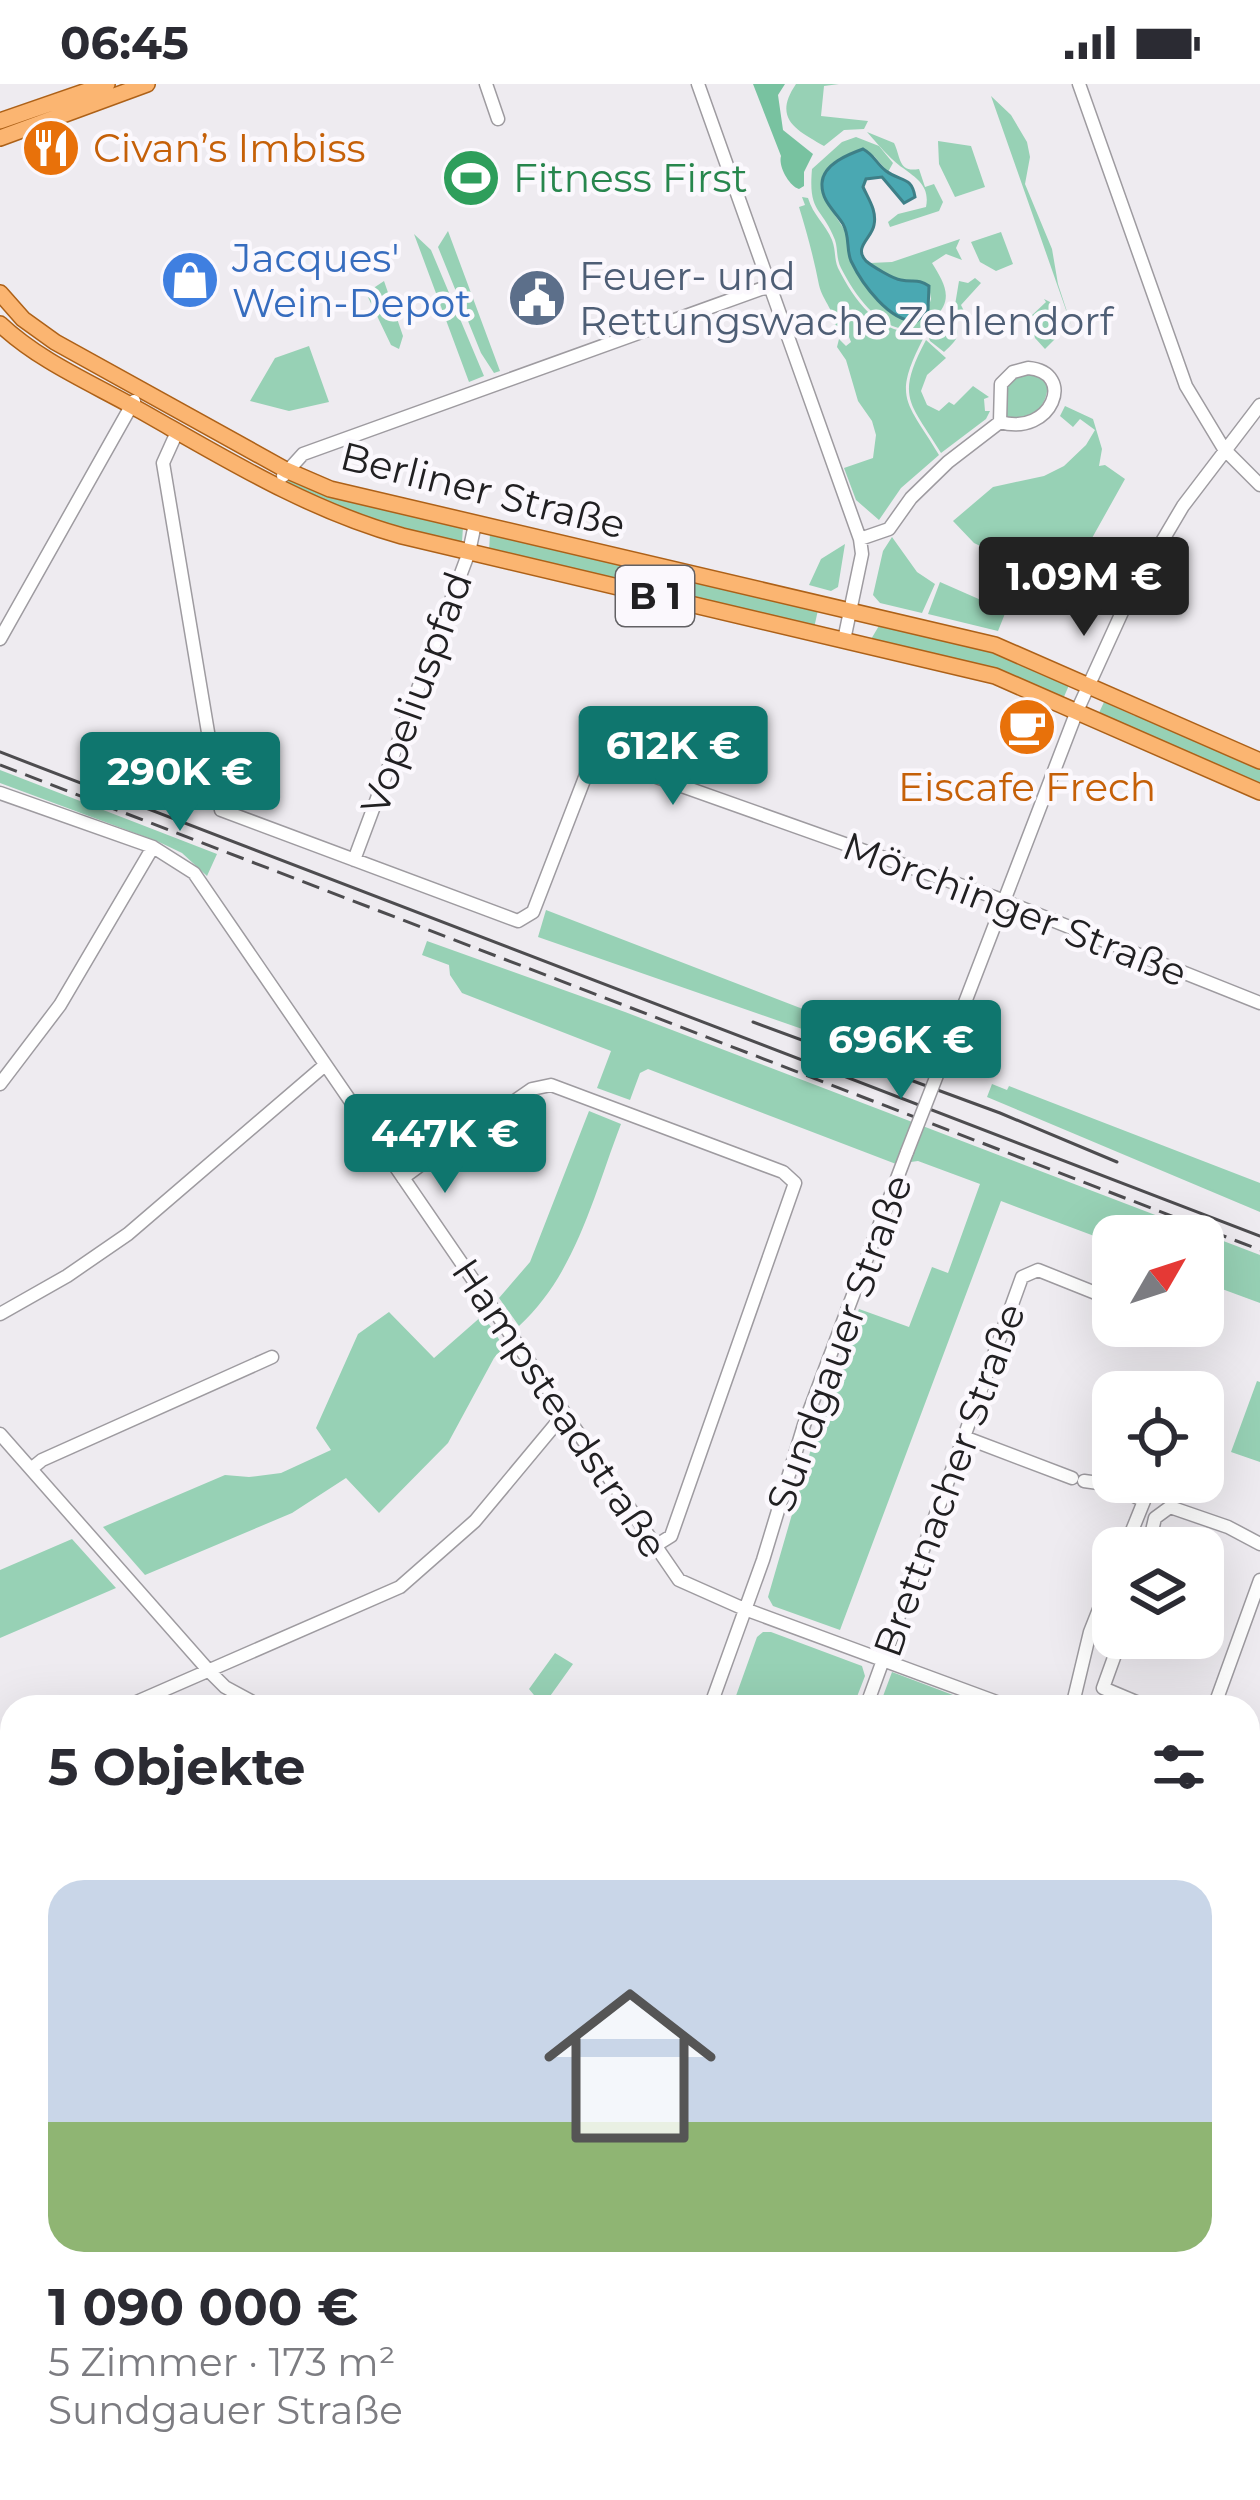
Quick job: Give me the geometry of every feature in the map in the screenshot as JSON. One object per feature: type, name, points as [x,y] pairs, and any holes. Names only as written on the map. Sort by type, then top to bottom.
[{"type":"main road","points":[[0,121],[107,84]]},
{"type":"main road","points":[[0,138],[147,84]]},
{"type":"main road","name":"Berliner Straße","points":[[0,293],[23,319],[56,342],[286,470],[347,494],[995,645],[1260,761]]},
{"type":"main road","name":"Berliner Straße","points":[[3,332],[277,487],[364,525],[995,676],[1260,792]]},
{"type":"street","points":[[486,84],[498,119]]},
{"type":"street","points":[[698,84],[860,539],[862,554],[844,640]]},
{"type":"street","points":[[1078,84],[1171,351],[1195,403],[1224,449],[1260,485]]},
{"type":"street","points":[[277,487],[303,454],[770,286]]},
{"type":"street","points":[[3,332],[23,319]]},
{"type":"street","points":[[860,539],[889,529],[911,498],[948,462],[1000,422],[1022,426],[1045,413],[1054,396],[1046,374],[1028,368],[1007,376],[999,389],[1000,422]]},
{"type":"street","points":[[0,639],[141,389]]},
{"type":"street","name":"Sundgauer Straße","points":[[714,1695],[804,1425],[1077,711],[1154,552],[1260,405]]},
{"type":"street","points":[[177,432],[163,463],[220,810],[354,860]]},
{"type":"street","name":"Vopeliuspfad","points":[[354,860],[469,552],[475,524]]},
{"type":"street","name":"Mörchinger Straße","points":[[354,860],[507,918],[526,918],[533,912],[589,767],[600,758],[1004,901],[1260,1003]]},
{"type":"street","name":"Hampsteadstraße","points":[[0,793],[153,847],[194,873],[679,1580],[746,1610],[978,1695]]},
{"type":"street","points":[[0,1084],[60,1004],[153,847]]},
{"type":"street","points":[[0,1314],[128,1234],[325,1065]]},
{"type":"street","points":[[436,1155],[532,1089],[551,1084],[782,1172],[795,1184],[671,1536],[655,1546]]},
{"type":"street","points":[[403,1178],[422,1164]]},
{"type":"street","name":"Brettnacher Straße","points":[[870,1695],[1022,1276],[1038,1270],[1092,1292]]},
{"type":"street","points":[[31,1469],[272,1357]]},
{"type":"street","points":[[152,1695],[382,1598],[475,1521],[549,1426],[564,1414]]},
{"type":"street","points":[[0,1434],[209,1671],[240,1695]]},
{"type":"street","points":[[964,1437],[1078,1480],[1113,1485],[1141,1496],[1145,1506],[1135,1527]]},
{"type":"street","points":[[1153,1527],[1155,1518],[1170,1507],[1260,1544]]},
{"type":"street","points":[[1218,1695],[1260,1580]]},
{"type":"street","points":[[1075,1695],[1092,1627]]},
{"type":"street","points":[[1113,1659],[1103,1688],[1120,1695]]},
{"type":"green space","points":[[753,84],[785,84],[778,95],[783,130],[813,154],[799,189],[783,170]]},
{"type":"green space","points":[[796,84],[839,84],[824,86],[821,116],[868,121],[864,129],[844,130],[824,146],[805,134],[787,115]]},
{"type":"green space","points":[[991,96],[1011,115],[1027,142],[1030,157],[1025,184],[1052,249],[1072,327]]},
{"type":"green space","points":[[867,132],[894,143],[901,163],[907,169],[919,169],[925,187],[934,184],[943,202],[939,211],[890,227],[888,222],[898,214],[926,207],[926,194],[918,180]]},
{"type":"green space","points":[[856,137],[879,146],[893,163],[888,172],[874,156],[857,150],[839,160],[822,184],[828,205],[846,232],[849,254],[873,293],[917,321],[924,316],[927,325],[900,328],[875,315],[841,268],[835,240],[814,202],[812,169],[842,142]]},
{"type":"green space","points":[[938,141],[971,146],[985,187],[955,197],[939,164]]},
{"type":"green space","points":[[802,197],[808,198],[829,235],[838,268],[862,306],[896,330],[924,331],[908,374],[907,399],[939,455],[901,488],[879,520],[856,500],[844,468],[873,458],[876,435],[837,347],[839,339],[846,346],[851,342],[847,332],[836,331],[821,291],[799,207],[805,205]]},
{"type":"green space","points":[[448,231],[500,371],[494,373],[481,353],[438,247]]},
{"type":"green space","points":[[1001,232],[1013,264],[996,271],[980,262],[971,242]]},
{"type":"green space","points":[[414,234],[431,250],[484,376],[469,382]]},
{"type":"green space","points":[[960,239],[956,248],[962,260],[946,254],[932,263],[946,298],[934,318],[927,312],[929,286],[895,280],[870,263],[892,262]]},
{"type":"green space","points":[[975,278],[981,283],[961,305],[964,311],[954,320],[956,338],[944,352],[930,341],[926,330],[934,320],[954,311],[959,281],[968,283]]},
{"type":"green space","points":[[384,281],[403,336],[399,349],[391,345],[366,293]]},
{"type":"green space","points":[[1044,299],[1052,303],[1062,332],[1045,349],[1035,338],[1030,317]]},
{"type":"green space","points":[[926,340],[946,358],[927,375],[921,391],[927,405],[939,411],[949,402],[954,405],[973,386],[989,397],[984,399],[985,411],[990,411],[986,419],[941,453],[910,399],[911,375]]},
{"type":"green space","points":[[309,346],[329,402],[289,411],[250,401],[275,358]]},
{"type":"green space","points":[[1031,371],[1048,381],[1042,405],[1031,416],[1007,418],[1003,390],[1012,376]]},
{"type":"green space","points":[[1065,406],[1093,419],[1102,449],[1099,466],[1125,479],[1058,599],[1034,589],[1039,574],[974,543],[953,521],[993,487],[1044,476],[1064,466],[1086,445],[1095,430],[1080,419],[1073,427],[1060,416]]},
{"type":"green space","points":[[288,479],[463,527],[462,542],[376,524],[285,485]]},
{"type":"green space","points":[[490,533],[649,571],[645,589],[489,552]]},
{"type":"green space","points":[[892,537],[917,572],[935,584],[922,613],[880,603],[873,595],[883,551]]},
{"type":"green space","points":[[845,544],[838,587],[831,591],[809,585],[821,559]]},
{"type":"green space","points":[[674,576],[818,610],[814,628],[670,593]]},
{"type":"green space","points":[[940,582],[1006,611],[998,631],[928,614]]},
{"type":"green space","points":[[880,624],[997,652],[1070,683],[1063,699],[870,641]]},
{"type":"green space","points":[[1104,702],[1260,766],[1260,787],[1098,715]]},
{"type":"green space","points":[[0,770],[217,854],[207,876],[182,853],[159,842],[0,783]]},
{"type":"green space","points":[[546,910],[930,1058],[922,1075],[538,937]]},
{"type":"green space","points":[[427,941],[1155,1215],[1092,1215],[1092,1235],[1001,1201],[840,1630],[773,1606],[768,1597],[824,1404],[859,1309],[909,1327],[932,1267],[948,1273],[980,1184],[918,1161],[896,1164],[648,1069],[640,1073],[630,1100],[597,1088],[611,1051],[462,993],[449,965],[422,955]]},
{"type":"green space","points":[[992,1084],[1007,1090],[1009,1086],[1260,1183],[1260,1212],[987,1097]]},
{"type":"green space","points":[[589,1111],[621,1124],[569,1258],[539,1305],[519,1326],[499,1298],[530,1262]]},
{"type":"green space","points":[[1224,1241],[1260,1255],[1260,1303],[1224,1290]]},
{"type":"green space","points":[[389,1312],[434,1358],[483,1315],[504,1347],[448,1443],[379,1513],[346,1478],[292,1513],[145,1575],[103,1527],[225,1475],[281,1473],[331,1450],[316,1428],[358,1334]]},
{"type":"green space","points":[[1260,1382],[1260,1462],[1231,1452]]},
{"type":"green space","points":[[72,1539],[116,1588],[0,1638],[0,1570]]},
{"type":"green space","points":[[771,1632],[862,1666],[865,1676],[858,1695],[736,1695],[757,1637]]},
{"type":"green space","points":[[555,1653],[573,1664],[551,1695],[534,1695],[529,1689]]},
{"type":"green space","points":[[892,1672],[953,1695],[883,1695]]},
{"type":"water","points":[[863,149],[914,190],[915,197],[904,203],[882,177],[866,179],[863,187],[875,220],[861,251],[866,261],[888,275],[929,286],[928,310],[917,321],[897,316],[870,291],[851,261],[843,224],[824,195],[827,170]]},
{"type":"tram line","points":[[0,752],[1260,1236]]},
{"type":"tram line","points":[[753,1022],[1000,1113],[1117,1162]]},
{"type":"railway","points":[[0,765],[1260,1250]]},
{"type":"place","name":"Civan’s Imbiss","points":[[51,148]]},
{"type":"place","name":"Fitness First","points":[[471,178]]},
{"type":"place","name":"Jacques' Wein-Depot","points":[[190,280]]},
{"type":"place","name":"Feuer- und Rettungswache Zehlendorf","points":[[537,298]]},
{"type":"place","name":"Eiscafe Frech","points":[[1027,727]]}]
